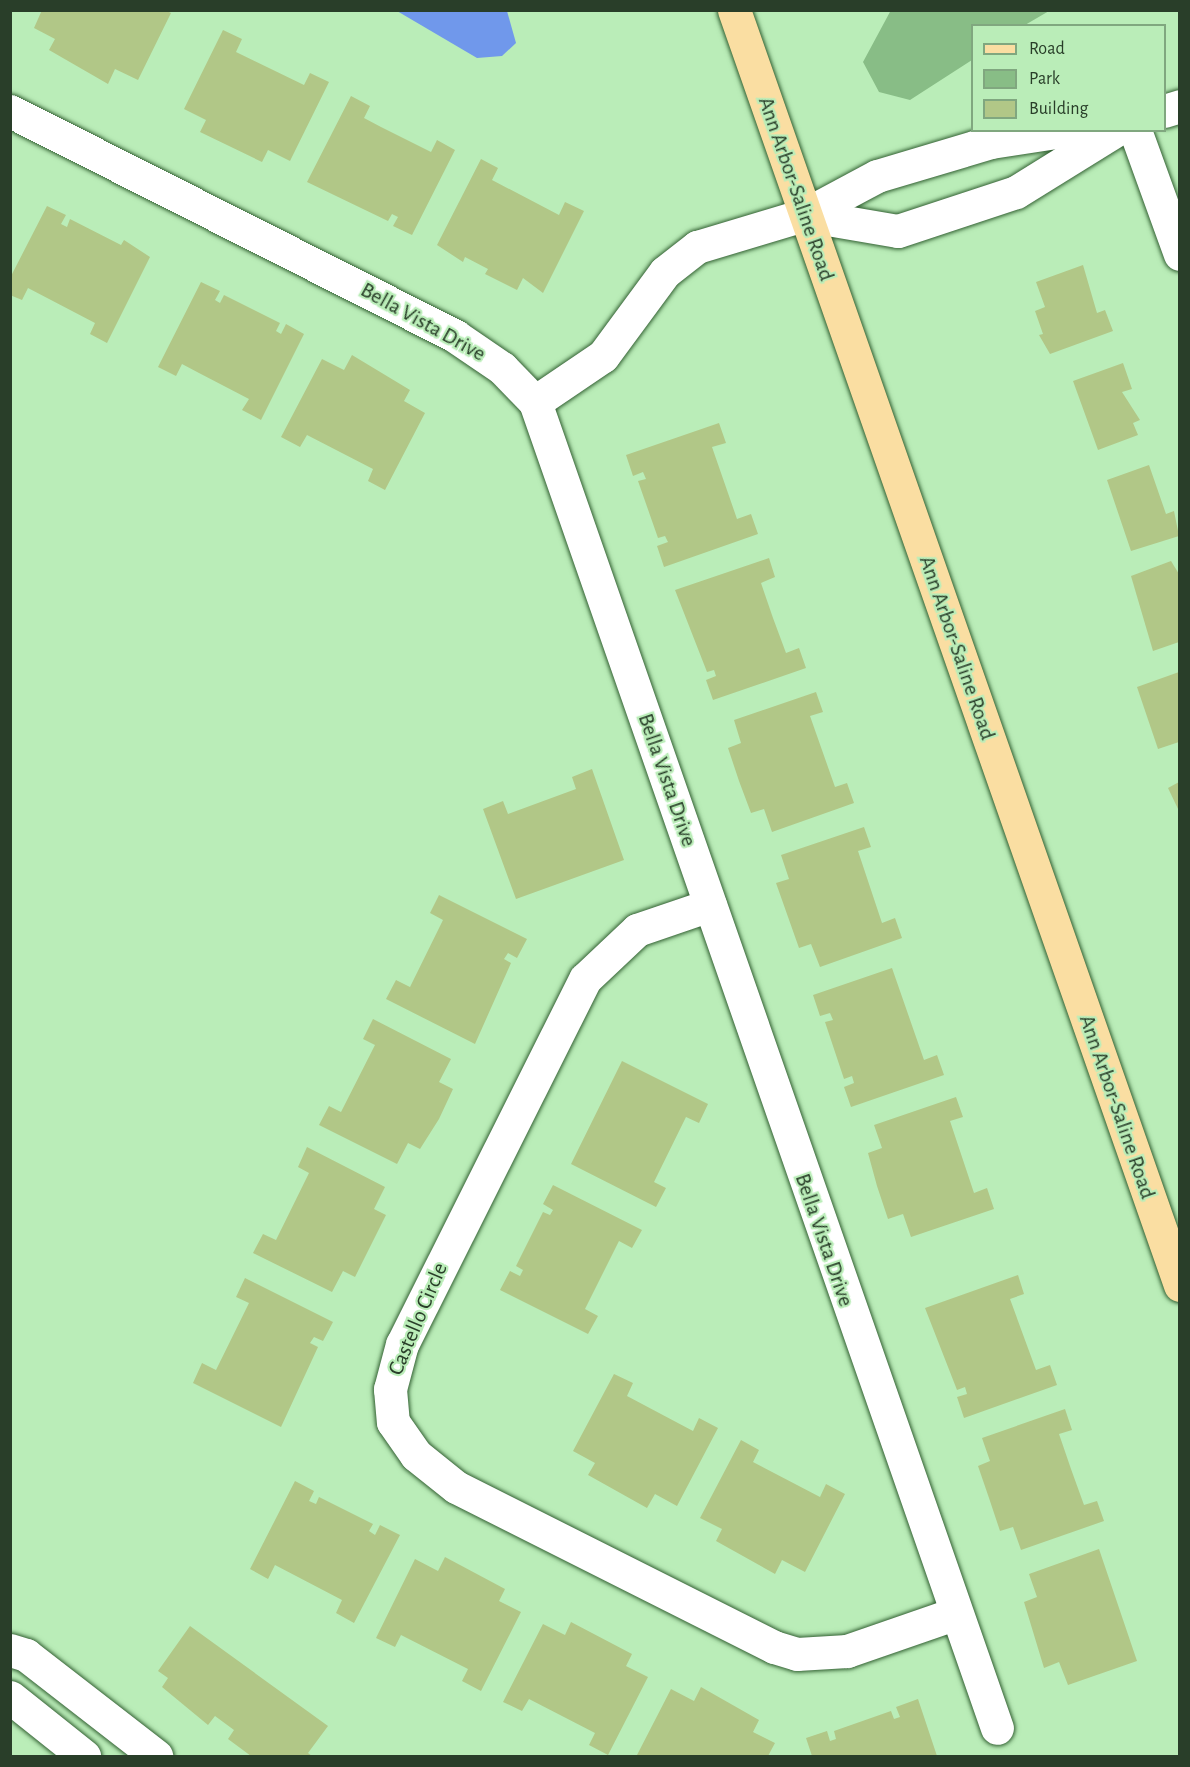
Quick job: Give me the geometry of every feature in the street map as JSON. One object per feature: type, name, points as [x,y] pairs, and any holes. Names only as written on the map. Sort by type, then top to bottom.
[{"type":"main road","name":"Ann Arbor-Saline Road","points":[[734,10],[1179,1285]]},
{"type":"street","name":"Bella Vista Drive","points":[[10,111],[455,336],[502,368],[535,402],[954,1614],[997,1728]]},
{"type":"street","points":[[535,402],[603,356],[645,295],[678,259],[734,232],[804,215],[877,176],[992,142],[1056,132]]},
{"type":"street","points":[[804,215],[898,231],[1016,192],[1113,132]]},
{"type":"street","points":[[1136,132],[1179,254]]},
{"type":"street","name":"Castello Circle","points":[[710,905],[637,930],[585,979],[402,1344],[390,1389],[393,1422],[416,1455],[456,1487],[774,1647],[798,1654],[847,1651],[954,1614]]},
{"type":"street","points":[[10,1650],[26,1655],[156,1756]]},
{"type":"street","points":[[10,1697],[84,1756]]},
{"type":"green space","points":[[891,10],[1049,10],[1027,24],[971,24],[971,61],[910,100],[879,92],[863,62]]},
{"type":"water","points":[[397,11],[507,11],[516,43],[502,56],[477,58]]},
{"type":"building","points":[[42,10],[165,10],[171,13],[138,80],[115,69],[108,84],[49,50],[55,39],[34,28]]},
{"type":"building","points":[[223,30],[242,39],[236,52],[304,85],[310,73],[329,82],[290,161],[268,150],[262,162],[200,132],[206,120],[184,109]]},
{"type":"building","points":[[351,96],[370,106],[364,118],[381,127],[431,152],[437,140],[455,150],[412,235],[393,226],[398,217],[392,214],[388,221],[307,182]]},
{"type":"building","points":[[481,159],[498,168],[492,180],[559,215],[565,202],[584,211],[543,293],[523,278],[517,290],[485,274],[488,269],[465,257],[463,262],[437,245]]},
{"type":"building","points":[[47,206],[66,215],[61,224],[67,227],[70,219],[121,245],[124,240],[150,257],[107,343],[90,334],[95,323],[28,288],[22,300],[10,295],[10,278]]},
{"type":"building","points":[[1083,265],[1097,313],[1105,310],[1113,331],[1050,354],[1039,335],[1043,334],[1035,311],[1045,307],[1036,282]]},
{"type":"building","points":[[201,282],[220,291],[215,300],[220,303],[224,295],[280,323],[276,331],[281,334],[286,324],[304,334],[261,420],[242,410],[249,399],[182,364],[176,376],[158,367]]},
{"type":"building","points":[[352,355],[410,390],[404,401],[425,413],[385,490],[368,481],[373,469],[307,435],[300,447],[281,437],[322,359],[344,370]]},
{"type":"building","points":[[1123,363],[1132,389],[1122,392],[1140,420],[1133,423],[1138,435],[1098,450],[1073,381]]},
{"type":"building","points":[[719,423],[726,443],[712,447],[737,519],[751,514],[758,534],[664,567],[657,546],[668,542],[665,536],[658,538],[638,481],[646,479],[643,472],[633,476],[626,455]]},
{"type":"building","points":[[1149,465],[1166,514],[1174,511],[1179,536],[1131,551],[1107,480]]},
{"type":"building","points":[[769,558],[775,577],[761,583],[786,653],[799,648],[806,668],[713,700],[706,680],[716,676],[714,670],[707,672],[675,590]]},
{"type":"building","points":[[1171,561],[1179,574],[1179,642],[1153,651],[1131,576]]},
{"type":"building","points":[[1179,672],[1179,742],[1158,749],[1137,687]]},
{"type":"building","points":[[816,692],[823,712],[810,716],[835,787],[847,783],[854,803],[772,832],[764,809],[751,813],[739,781],[728,748],[741,743],[734,720]]},
{"type":"building","points":[[592,769],[624,860],[516,899],[483,809],[503,801],[508,814],[576,789],[572,777]]},
{"type":"building","points":[[1179,782],[1179,811],[1168,788]]},
{"type":"building","points":[[864,827],[871,847],[858,851],[882,923],[895,918],[902,938],[820,967],[811,944],[799,948],[776,883],[789,879],[781,855]]},
{"type":"building","points":[[439,895],[527,939],[517,958],[508,953],[504,959],[511,963],[475,1044],[386,999],[396,980],[410,987],[443,920],[430,913]]},
{"type":"building","points":[[892,968],[924,1060],[937,1055],[944,1075],[851,1107],[844,1087],[854,1083],[852,1076],[844,1079],[825,1022],[833,1020],[830,1013],[820,1016],[813,995]]},
{"type":"building","points":[[373,1019],[451,1059],[439,1082],[453,1089],[439,1119],[420,1149],[408,1143],[397,1164],[319,1125],[329,1106],[341,1112],[375,1045],[363,1039]]},
{"type":"building","points":[[622,1061],[708,1104],[699,1123],[686,1117],[654,1182],[666,1188],[656,1207],[571,1164]]},
{"type":"building","points":[[956,1097],[963,1117],[950,1121],[974,1193],[987,1188],[994,1209],[911,1237],[903,1214],[888,1219],[877,1186],[868,1153],[882,1148],[874,1125]]},
{"type":"building","points":[[307,1147],[385,1187],[374,1209],[386,1215],[355,1277],[343,1271],[332,1292],[253,1253],[263,1234],[276,1240],[309,1173],[298,1167]]},
{"type":"building","points":[[553,1185],[642,1230],[632,1248],[619,1241],[585,1309],[598,1316],[588,1334],[500,1290],[510,1271],[520,1276],[523,1270],[516,1266],[543,1212],[550,1215],[553,1210],[543,1204]]},
{"type":"building","points":[[1018,1275],[1024,1294],[1010,1299],[1036,1370],[1050,1365],[1057,1385],[964,1418],[957,1397],[967,1394],[965,1387],[957,1390],[925,1308]]},
{"type":"building","points":[[245,1278],[333,1322],[323,1341],[314,1337],[310,1343],[318,1347],[281,1427],[193,1383],[202,1363],[216,1370],[249,1303],[236,1297]]},
{"type":"building","points":[[614,1374],[633,1383],[627,1396],[693,1431],[699,1418],[718,1428],[677,1506],[655,1494],[647,1508],[588,1475],[595,1463],[573,1451]]},
{"type":"building","points":[[1065,1409],[1072,1430],[1059,1434],[1071,1469],[1084,1505],[1097,1501],[1104,1521],[1021,1550],[1013,1527],[1000,1531],[978,1466],[990,1461],[982,1438]]},
{"type":"building","points":[[741,1440],[759,1450],[753,1462],[820,1497],[826,1484],[845,1494],[805,1572],[782,1560],[775,1574],[716,1541],[722,1529],[700,1518]]},
{"type":"building","points":[[295,1481],[314,1491],[309,1501],[316,1504],[319,1497],[373,1524],[369,1531],[375,1535],[380,1525],[400,1535],[354,1623],[336,1613],[342,1600],[275,1565],[268,1579],[250,1569]]},
{"type":"building","points":[[1099,1549],[1137,1661],[1068,1685],[1059,1662],[1044,1668],[1024,1602],[1037,1597],[1029,1574]]},
{"type":"building","points":[[445,1557],[505,1589],[499,1601],[521,1612],[481,1691],[462,1681],[468,1669],[401,1635],[395,1647],[376,1638],[415,1559],[438,1571]]},
{"type":"building","points":[[571,1622],[632,1654],[626,1666],[648,1677],[608,1755],[589,1745],[595,1733],[529,1699],[522,1711],[503,1702],[543,1624],[565,1635]]},
{"type":"building","points":[[190,1626],[328,1726],[308,1753],[312,1756],[251,1756],[228,1739],[234,1730],[215,1716],[208,1725],[162,1687],[168,1678],[158,1671]]},
{"type":"building","points":[[701,1687],[759,1720],[753,1732],[775,1743],[768,1756],[637,1755],[671,1689],[694,1701]]},
{"type":"building","points":[[918,1699],[937,1756],[812,1756],[806,1738],[827,1731],[830,1741],[836,1739],[834,1731],[891,1711],[894,1719],[900,1717],[896,1707]]}]
